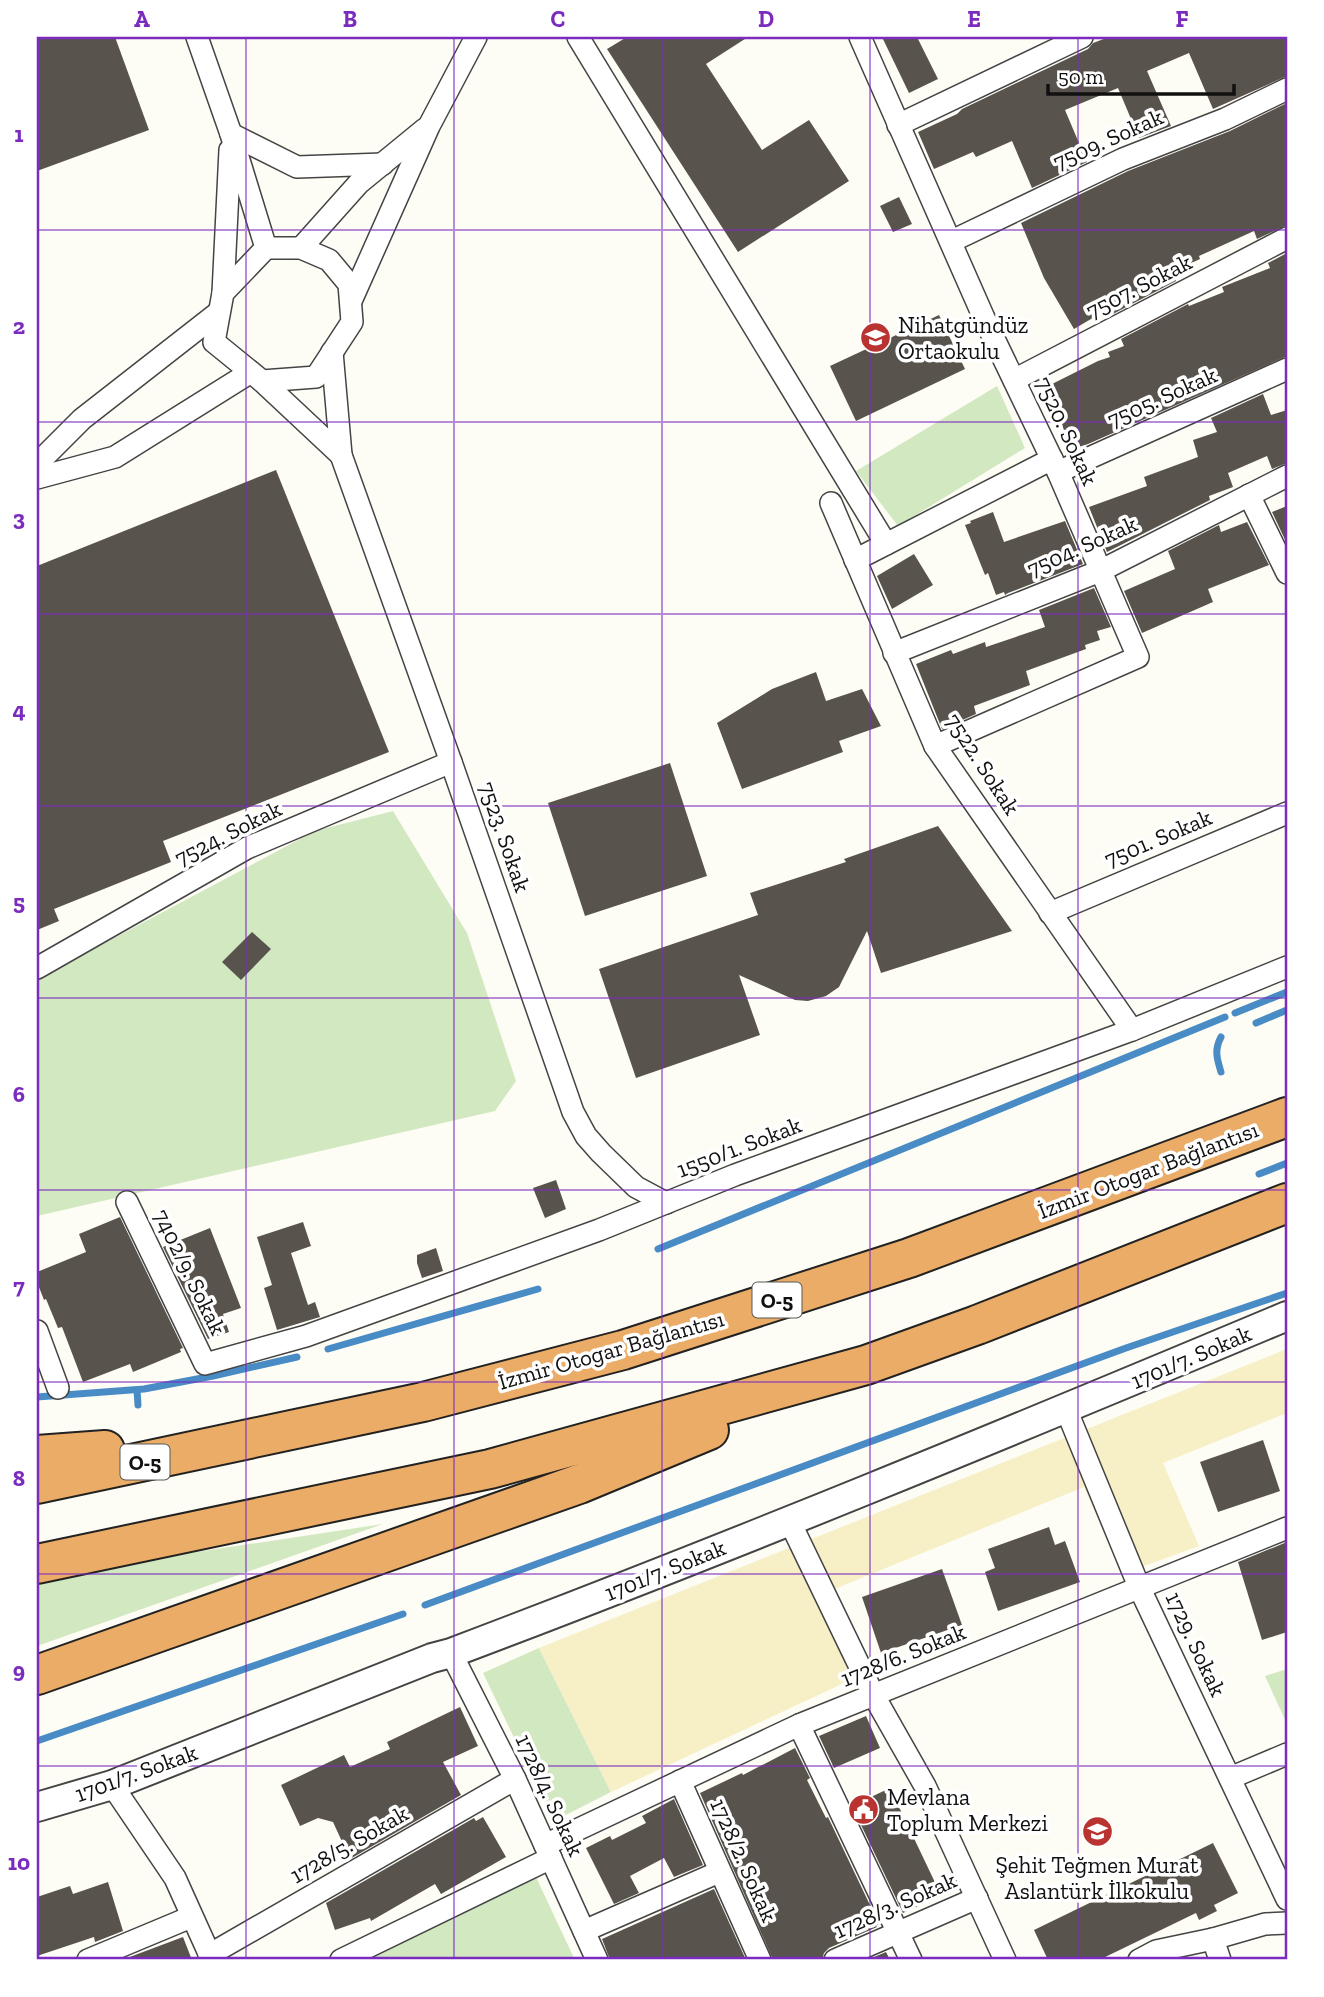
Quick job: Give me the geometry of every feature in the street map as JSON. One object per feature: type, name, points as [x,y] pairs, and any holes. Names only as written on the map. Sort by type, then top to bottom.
[{"type":"highway","name":"İzmir Otogar Bağlantısı","points":[[37,1484],[423,1402],[624,1350],[909,1258],[1287,1117]]},
{"type":"highway","points":[[37,1675],[579,1483],[866,1365],[977,1325],[1287,1203]]},
{"type":"highway","points":[[37,1564],[490,1469],[866,1365]]},
{"type":"highway","points":[[37,1455],[253,1440]]},
{"type":"street","points":[[197,37],[266,247]]},
{"type":"street","points":[[351,303],[429,126],[476,37]]},
{"type":"street","points":[[578,37],[886,544]]},
{"type":"street","name":"7520. Sokak","points":[[860,37],[984,318],[1055,466],[1138,657],[935,746]]},
{"type":"street","points":[[898,125],[1082,37]]},
{"type":"street","name":"7509. Sokak","points":[[951,241],[1123,159],[1225,119],[1287,89]]},
{"type":"street","points":[[302,248],[359,183],[429,126]]},
{"type":"street","points":[[231,134],[297,167],[383,164]]},
{"type":"street","points":[[231,134],[221,302],[214,342],[341,455]]},
{"type":"street","name":"7507. Sokak","points":[[1014,380],[1287,238]]},
{"type":"street","points":[[37,478],[115,457],[256,377],[316,377],[352,322],[349,284],[329,260],[302,248],[266,247]]},
{"type":"street","points":[[37,464],[82,419],[221,302],[266,247]]},
{"type":"street","points":[[332,352],[341,455]]},
{"type":"street","name":"7505. Sokak","points":[[855,560],[1055,466],[1287,369]]},
{"type":"street","name":"7523. Sokak","points":[[341,455],[573,1112],[586,1136],[609,1161],[636,1187],[666,1203]]},
{"type":"street","name":"7504. Sokak","points":[[894,653],[1100,571],[1287,476]]},
{"type":"street","points":[[1249,495],[1287,573]]},
{"type":"street","name":"7522. Sokak","points":[[831,503],[935,746],[1132,1031]]},
{"type":"street","name":"7524. Sokak","points":[[37,968],[247,848],[451,762]]},
{"type":"street","name":"7501. Sokak","points":[[1050,913],[1287,813]]},
{"type":"street","name":"1550/1. Sokak","points":[[205,1364],[306,1336],[587,1235],[735,1175],[1132,1031],[1287,967]]},
{"type":"street","name":"7402/9. Sokak","points":[[127,1202],[205,1364]]},
{"type":"street","name":"1701/7. Sokak","points":[[37,1807],[112,1785],[432,1658],[588,1601],[1066,1409],[1287,1316]]},
{"type":"street","points":[[37,1331],[58,1388]]},
{"type":"street","name":"1729. Sokak","points":[[1066,1409],[1140,1589],[1287,1899]]},
{"type":"street","points":[[789,1520],[874,1696],[925,1786],[1005,1960]]},
{"type":"street","name":"1728/6. Sokak","points":[[341,1960],[680,1781],[799,1725],[1287,1528]]},
{"type":"street","name":"1728/4. Sokak","points":[[451,1653],[515,1779],[597,1960]]},
{"type":"street","points":[[799,1725],[911,1960]]},
{"type":"street","points":[[1230,1778],[1287,1754]]},
{"type":"street","name":"1728/5. Sokak","points":[[210,1957],[515,1779]]},
{"type":"street","name":"1728/2. Sokak","points":[[680,1781],[760,1960]]},
{"type":"street","points":[[112,1785],[175,1878],[210,1957]]},
{"type":"street","points":[[584,1931],[719,1872]]},
{"type":"street","name":"1728/3. Sokak","points":[[835,1960],[976,1898]]},
{"type":"street","points":[[88,1960],[191,1917]]},
{"type":"street","points":[[1139,1960],[1156,1951],[1265,1924],[1287,1923]]},
{"type":"street","points":[[1213,1939],[1220,1960]]},
{"type":"green space","points":[[997,386],[1025,448],[898,526],[856,471]]},
{"type":"green space","points":[[393,811],[467,933],[516,1081],[495,1111],[37,1216],[37,979],[315,831]]},
{"type":"green space","points":[[383,1524],[37,1646],[37,1576]]},
{"type":"green space","points":[[539,1648],[611,1792],[554,1821],[483,1673]]},
{"type":"green space","points":[[1287,1669],[1287,1724],[1265,1676]]},
{"type":"green space","points":[[535,1875],[575,1960],[356,1960]]},
{"type":"sand","points":[[1287,1349],[1287,1413],[1163,1463],[1199,1546],[1122,1574],[1084,1487],[815,1597],[859,1676],[611,1792],[539,1648]]},
{"type":"building","points":[[37,37],[115,37],[149,130],[37,171]]},
{"type":"building","points":[[627,37],[748,37],[706,64],[762,150],[809,120],[849,181],[738,252],[607,49]]},
{"type":"building","points":[[882,37],[917,37],[938,79],[909,93]]},
{"type":"building","points":[[1109,37],[1287,37],[1287,76],[1213,109],[1189,53],[1147,71],[1171,126],[1139,138],[1118,88],[1065,110],[1087,162],[1032,188],[1012,141],[976,157],[973,152],[934,169],[918,132]]},
{"type":"building","points":[[1287,103],[1287,225],[1257,239],[1254,231],[1199,256],[1200,259],[1172,272],[1176,281],[1111,315],[1108,309],[1074,329],[1044,278],[1021,223],[1128,171],[1230,131]]},
{"type":"building","points":[[899,197],[912,224],[893,232],[880,206]]},
{"type":"building","points":[[1287,253],[1287,356],[1070,450],[1050,385],[1110,357],[1108,352],[1124,346],[1121,339],[1188,304],[1189,306],[1224,292],[1222,287],[1270,268],[1268,263]]},
{"type":"building","points":[[939,315],[965,369],[856,421],[830,366]]},
{"type":"building","points":[[1263,394],[1271,415],[1287,410],[1287,463],[1272,469],[1267,456],[1228,473],[1233,487],[1209,496],[1210,500],[1107,552],[1089,507],[1147,486],[1144,477],[1198,457],[1193,440],[1217,432],[1211,418]]},
{"type":"building","points":[[276,470],[389,752],[163,841],[171,862],[54,909],[59,921],[37,930],[37,566]]},
{"type":"building","points":[[1287,506],[1287,544],[1272,512]]},
{"type":"building","points":[[993,512],[1004,542],[1065,521],[1083,564],[1005,595],[1004,592],[996,595],[965,525]]},
{"type":"building","points":[[1247,522],[1269,565],[1208,589],[1213,602],[1142,633],[1124,591],[1175,569],[1168,551],[1219,525],[1221,532]]},
{"type":"building","points":[[914,554],[933,585],[892,609],[877,576]]},
{"type":"building","points":[[1094,588],[1111,627],[1097,631],[1100,640],[1085,645],[1086,649],[1026,671],[1030,685],[974,706],[976,714],[942,729],[916,664],[951,650],[953,654],[985,642],[986,647],[1045,627],[1039,610]]},
{"type":"building","points":[[816,672],[826,701],[862,689],[881,726],[839,741],[843,752],[742,789],[717,723],[772,689]]},
{"type":"building","points":[[670,763],[707,876],[585,916],[548,803]]},
{"type":"building","points":[[938,826],[1012,931],[881,973],[867,931],[839,987],[826,996],[808,1001],[795,1000],[739,975],[760,1035],[636,1078],[599,969],[758,915],[750,893],[846,862],[844,859]]},
{"type":"building","points":[[252,932],[271,949],[241,980],[222,962]]},
{"type":"building","points":[[556,1180],[566,1209],[545,1218],[533,1188]]},
{"type":"building","points":[[120,1217],[183,1348],[180,1349],[181,1352],[133,1372],[130,1364],[83,1382],[62,1327],[58,1328],[46,1299],[44,1300],[37,1282],[37,1272],[86,1252],[79,1234]]},
{"type":"building","points":[[303,1222],[311,1246],[291,1253],[308,1305],[315,1302],[320,1317],[277,1330],[264,1288],[272,1285],[257,1237]]},
{"type":"building","points":[[210,1228],[241,1308],[223,1314],[229,1332],[208,1339],[163,1247]]},
{"type":"building","points":[[436,1248],[443,1271],[422,1278],[417,1255]]},
{"type":"building","points":[[1263,1440],[1280,1491],[1218,1512],[1200,1462]]},
{"type":"building","points":[[1049,1527],[1055,1545],[1065,1541],[1080,1582],[998,1611],[985,1572],[995,1568],[988,1549]]},
{"type":"building","points":[[1287,1542],[1287,1632],[1262,1640],[1238,1562]]},
{"type":"building","points":[[942,1569],[962,1625],[881,1653],[862,1597]]},
{"type":"building","points":[[460,1707],[478,1746],[443,1762],[461,1795],[350,1859],[333,1822],[318,1818],[300,1826],[281,1785],[344,1755],[350,1767],[390,1749],[387,1742]]},
{"type":"building","points":[[866,1716],[880,1748],[834,1768],[819,1736]]},
{"type":"building","points":[[795,1748],[810,1778],[807,1780],[826,1818],[828,1817],[879,1924],[829,1948],[822,1960],[773,1960],[700,1793],[742,1773],[743,1775]]},
{"type":"building","points":[[890,1788],[941,1895],[903,1913],[852,1806]]},
{"type":"building","points":[[674,1799],[703,1865],[674,1877],[664,1858],[630,1876],[639,1893],[614,1904],[586,1848],[610,1836],[612,1840],[646,1823],[642,1816]]},
{"type":"building","points":[[483,1817],[506,1857],[441,1894],[435,1884],[371,1921],[370,1918],[335,1930],[326,1903],[474,1818],[476,1821]]},
{"type":"building","name":"Şehit Teğmen Murat Aslantürk İlkokulu","points":[[1213,1843],[1238,1893],[1214,1905],[1217,1911],[1199,1920],[1196,1913],[1099,1960],[1048,1960],[1034,1930]]},
{"type":"building","points":[[108,1882],[123,1931],[95,1942],[94,1937],[37,1956],[37,1897],[70,1886],[73,1894]]},
{"type":"building","points":[[714,1889],[746,1960],[610,1960],[602,1939]]},
{"type":"building","points":[[183,1937],[192,1960],[127,1960],[127,1958]]},
{"type":"building","points":[[886,1952],[890,1960],[867,1960]]},
{"type":"waterway","points":[[1235,1013],[1287,992]]},
{"type":"waterway","points":[[1256,1023],[1287,1010]]},
{"type":"waterway","points":[[658,1249],[1225,1017]]},
{"type":"waterway","points":[[1221,1037],[1217,1050],[1221,1072]]},
{"type":"waterway","points":[[1259,1174],[1287,1163]]},
{"type":"waterway","points":[[328,1349],[538,1289]]},
{"type":"waterway","points":[[425,1605],[1126,1348],[1287,1293]]},
{"type":"waterway","points":[[37,1397],[144,1389],[297,1357]]},
{"type":"waterway","points":[[137,1390],[138,1405]]},
{"type":"waterway","points":[[37,1741],[403,1614]]},
{"type":"place","name":"Nihatgündüz Ortaokulu","points":[[875,338]]},
{"type":"place","name":"Mevlana Toplum Merkezi","points":[[864,1810]]},
{"type":"place","name":"Şehit Teğmen Murat Aslantürk İlkokulu","points":[[1097,1831]]}]
